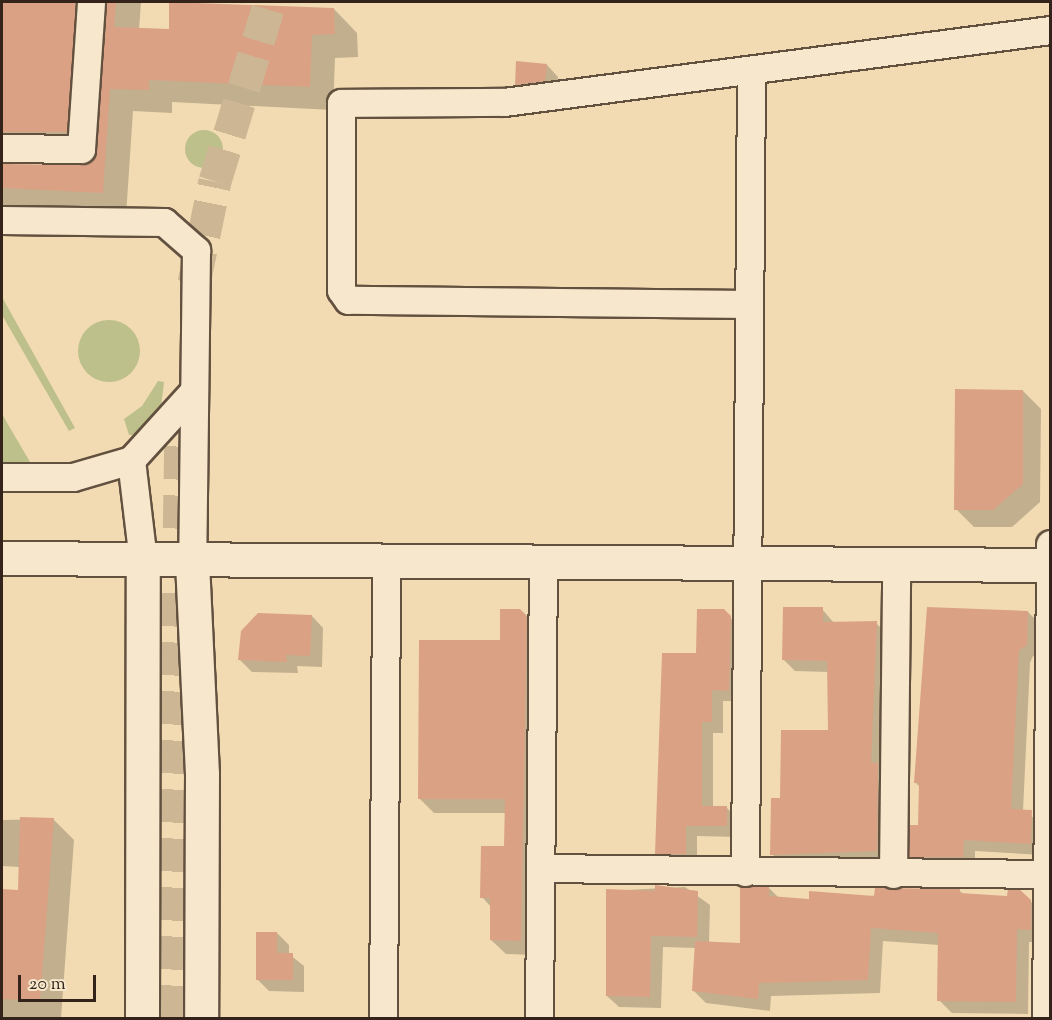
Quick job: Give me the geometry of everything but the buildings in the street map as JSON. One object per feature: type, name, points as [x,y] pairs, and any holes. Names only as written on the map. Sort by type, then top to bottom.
[{"type":"street","points":[[2,148],[81,149],[92,2]]},
{"type":"street","points":[[749,304],[348,300],[340,290],[341,103],[504,102],[718,70],[751,72],[1050,30]]},
{"type":"street","points":[[745,872],[751,72]]},
{"type":"street","points":[[2,220],[164,222],[196,250],[190,394],[192,562],[202,774],[201,1018]]},
{"type":"street","points":[[2,477],[73,477],[131,460],[190,394]]},
{"type":"street","points":[[131,460],[143,561],[142,1018]]},
{"type":"street","points":[[1046,1018],[1050,544]]},
{"type":"street","points":[[2,558],[192,562],[386,560],[1050,565]]},
{"type":"street","points":[[383,1018],[386,560]]},
{"type":"street","points":[[539,1018],[543,562]]},
{"type":"street","points":[[893,874],[896,564]]},
{"type":"street","points":[[541,868],[893,874],[1049,874]]},
{"type":"green space","points":[[204,130],[218,135],[223,149],[218,163],[204,168],[190,163],[185,149],[190,135]]},
{"type":"green space","points":[[2,297],[75,428],[69,431],[2,315]]},
{"type":"green space","points":[[103,320],[115,320],[131,329],[138,339],[140,351],[138,363],[131,373],[115,382],[103,382],[92,377],[83,368],[78,357],[78,345],[83,334],[92,325]]},
{"type":"green space","points":[[158,381],[164,382],[160,415],[137,435],[129,435],[124,419],[142,406]]},
{"type":"green space","points":[[2,413],[6,421],[33,467],[2,465]]},
{"type":"tunnel","points":[[194,283],[215,181],[270,2]]},
{"type":"tunnel","points":[[171,1018],[181,426]]}]
